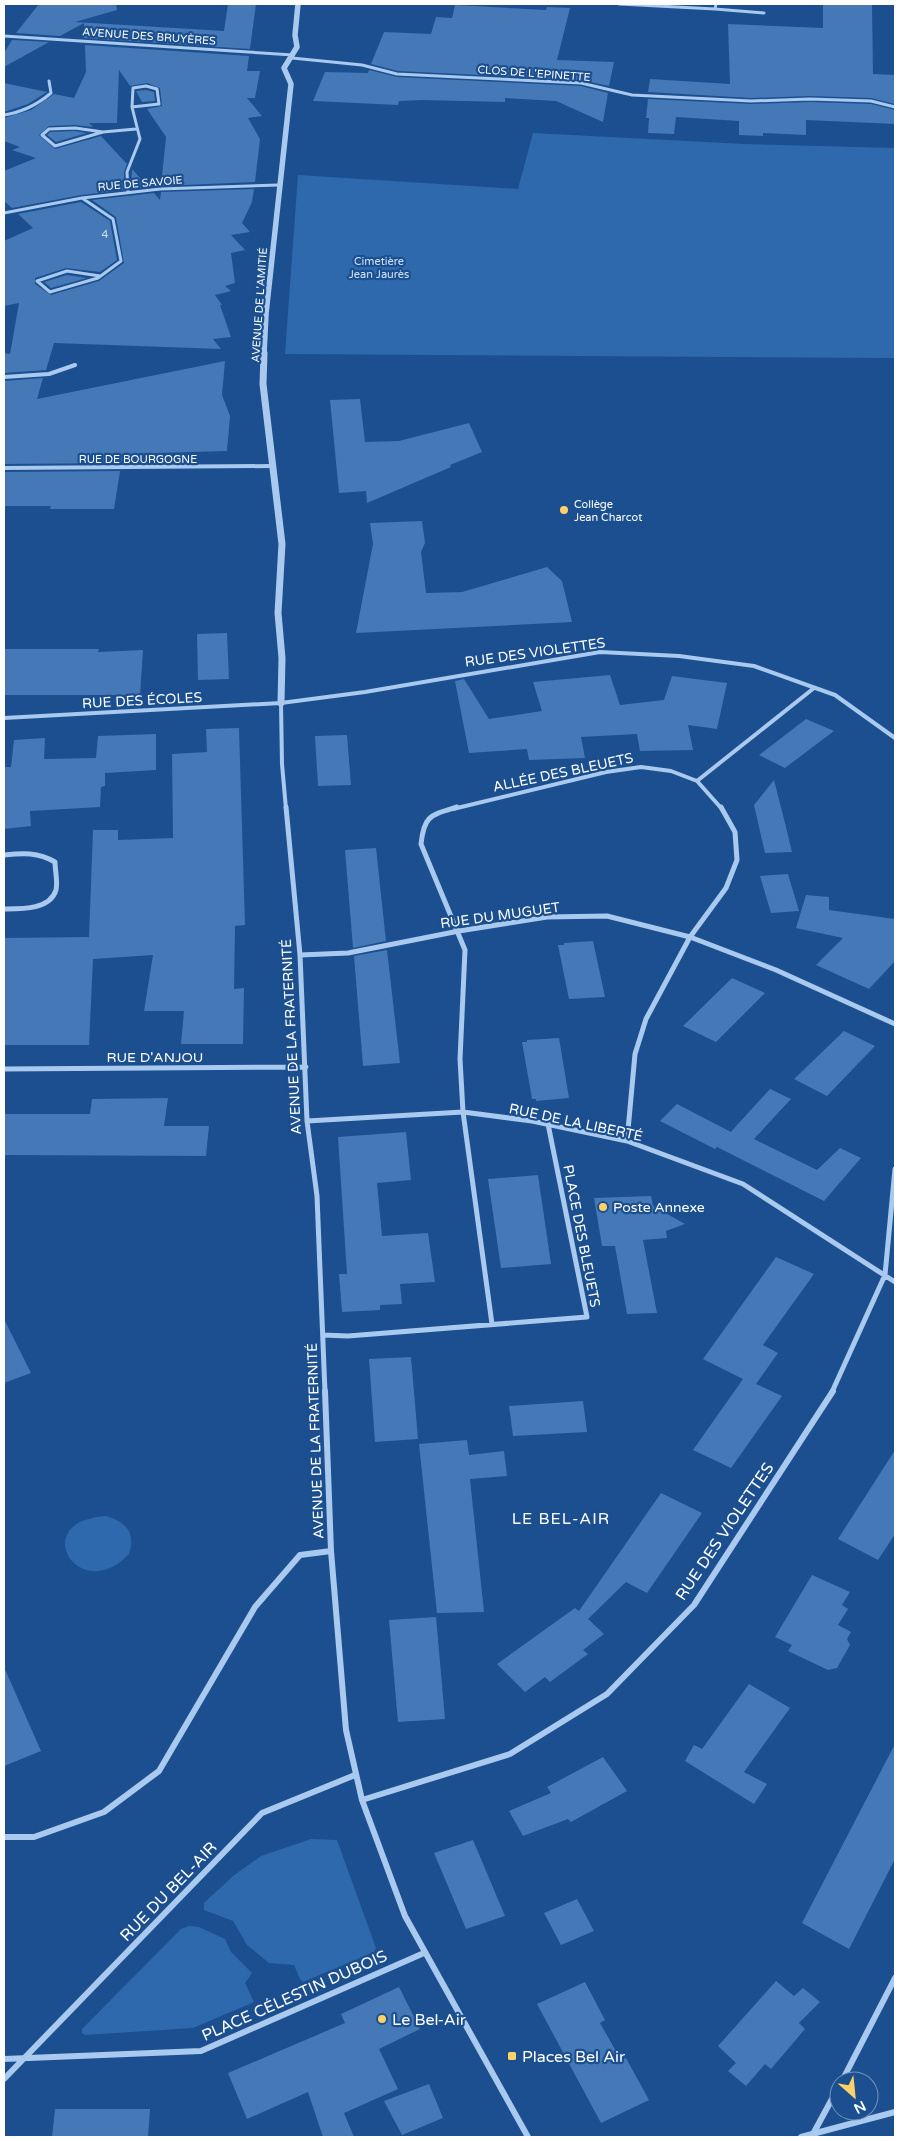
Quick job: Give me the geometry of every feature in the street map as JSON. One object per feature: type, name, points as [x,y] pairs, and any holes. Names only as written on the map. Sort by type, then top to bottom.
[{"type":"street","name":"AVENUE DE L'AMITIÉ","points":[[281,704],[282,658],[278,613],[282,544],[263,384],[266,314],[291,84],[284,68],[297,47],[295,35],[298,4]]},
{"type":"street","points":[[619,4],[710,8],[764,13]]},
{"type":"street","points":[[716,4],[716,9]]},
{"type":"street","points":[[710,8],[710,16]]},
{"type":"street","name":"AVENUE DES BRUYÈRES","points":[[4,36],[292,56]]},
{"type":"street","name":"CLOS DE L'EPINETTE","points":[[292,56],[362,65],[397,74],[581,83],[632,95],[751,101],[810,99],[871,101],[895,107]]},
{"type":"street","points":[[4,115],[21,112],[38,105],[51,94],[49,81]]},
{"type":"street","points":[[128,192],[127,172],[140,139],[131,107],[133,88],[146,86],[157,89],[159,104],[131,107]]},
{"type":"street","points":[[103,132],[75,128],[48,129],[42,135],[55,146],[103,132],[136,129]]},
{"type":"street","name":"RUE DE SAVOIE","points":[[4,213],[82,198],[160,188],[279,185]]},
{"type":"street","points":[[82,198],[113,219],[119,242],[121,261],[112,271],[100,276],[50,292],[37,281],[67,271],[100,276]]},
{"type":"street","points":[[4,377],[49,374],[75,365]]},
{"type":"street","name":"RUE DE BOURGOGNE","points":[[4,468],[272,466]]},
{"type":"street","name":"RUE DES VIOLETTES","points":[[281,704],[365,692],[600,652],[678,656],[754,666],[835,695],[876,722],[895,738]]},
{"type":"street","points":[[697,782],[814,688]]},
{"type":"street","name":"RUE DES ÉCOLES","points":[[4,718],[281,704]]},
{"type":"street","name":"AVENUE DE LA FRATERNITÉ","points":[[281,704],[282,764],[300,955],[307,1121],[317,1196],[331,1551],[346,1730],[362,1800],[405,1916],[528,2137]]},
{"type":"street","name":"ALLÉE DES BLEUETS","points":[[463,1112],[460,1059],[465,950],[459,931],[421,844],[424,825],[434,814],[606,772],[641,767],[671,771],[697,782],[719,804],[735,832],[737,860],[726,888],[690,937],[646,1019],[635,1054],[627,1141]]},
{"type":"street","points":[[4,855],[31,852],[46,855],[55,862],[56,890],[49,901],[28,908],[4,909]]},
{"type":"street","name":"RUE DU MUGUET","points":[[300,955],[348,953],[459,931],[547,917],[608,916],[690,937],[776,970],[895,1024]]},
{"type":"street","name":"RUE D'ANJOU","points":[[4,1069],[306,1067]]},
{"type":"street","points":[[463,1112],[492,1324]]},
{"type":"street","name":"RUE DE LA LIBERTÉ","points":[[307,1121],[463,1112],[548,1124],[627,1141],[743,1184],[895,1282]]},
{"type":"street","name":"PLACE DES BLEUETS","points":[[323,1335],[348,1336],[587,1317],[548,1124]]},
{"type":"street","name":"RUE DES VIOLETTES","points":[[362,1800],[510,1754],[607,1694],[694,1605],[834,1389],[885,1275],[895,1169]]},
{"type":"street","points":[[4,1837],[34,1837],[104,1812],[159,1771],[255,1607],[300,1555],[331,1551]]},
{"type":"street","name":"RUE DU BEL-AIR","points":[[4,2079],[262,1813],[355,1775]]},
{"type":"street","name":"PLACE CÉLESTIN DUBOIS","points":[[24,2059],[201,2051],[424,1953]]},
{"type":"street","points":[[847,2071],[895,1978]]},
{"type":"street","points":[[4,2059],[24,2059]]},
{"type":"street","points":[[813,2134],[829,2104]]},
{"type":"street","points":[[801,2137],[895,2112]]},
{"type":"green space","name":"Cimetière Jean Jaurès","points":[[533,133],[744,144],[895,148],[895,358],[285,354],[298,175],[518,189]]},
{"type":"green space","points":[[106,1516],[119,1521],[128,1529],[131,1540],[129,1554],[110,1568],[93,1571],[79,1567],[69,1557],[65,1544],[69,1531],[82,1521]]},
{"type":"green space","points":[[311,1839],[337,1840],[376,1948],[374,1952],[303,1982],[294,1965],[269,1963],[247,1945],[233,1921],[204,1910],[204,1903],[233,1876],[261,1856]]},
{"type":"green space","points":[[189,1926],[199,1927],[225,1939],[231,1952],[252,1973],[245,1983],[254,2002],[193,2028],[85,2035],[82,2033],[82,2029],[181,1929]]},
{"type":"building","points":[[39,4],[116,4],[117,10],[75,22],[224,31],[228,4],[256,4],[250,49],[84,38],[84,23],[60,36],[16,33]]},
{"type":"building","points":[[823,4],[872,4],[873,74],[895,75],[895,104],[871,98],[810,96],[751,98],[648,92],[650,79],[730,84],[728,24],[823,28]]},
{"type":"building","points":[[455,5],[546,10],[547,7],[570,8],[557,60],[614,62],[609,86],[581,80],[398,71],[371,64],[384,32],[431,34],[436,17],[452,18]]},
{"type":"building","points":[[12,40],[49,42],[4,67],[4,53]]},
{"type":"building","points":[[85,45],[249,56],[247,71],[260,71],[255,98],[247,98],[262,116],[248,118],[260,139],[255,182],[161,186],[166,137],[147,109],[162,106],[160,88],[147,83],[130,86],[119,70],[117,123],[89,123],[93,127],[75,125],[49,126],[39,135],[55,149],[101,136],[127,164],[124,172],[124,190],[81,195],[12,208],[4,201],[4,171],[36,158],[12,150],[20,147],[4,141],[4,118],[31,110],[54,94],[74,98],[86,72]]},
{"type":"building","points":[[369,70],[397,77],[581,86],[608,93],[603,122],[556,101],[505,98],[505,102],[422,100],[399,101],[398,105],[313,101],[325,72],[368,73]]},
{"type":"building","points":[[4,83],[47,92],[28,104],[4,112]]},
{"type":"building","points":[[146,90],[154,92],[155,101],[142,102],[136,91]]},
{"type":"building","points":[[648,99],[751,104],[810,102],[871,104],[895,110],[895,124],[806,120],[806,135],[763,133],[763,136],[739,135],[739,121],[676,117],[674,134],[648,133],[649,118],[646,118]]},
{"type":"building","points":[[75,131],[87,133],[56,142],[47,135],[50,132]]},
{"type":"building","points":[[132,169],[148,187],[131,189]]},
{"type":"building","points":[[254,189],[252,202],[242,223],[250,232],[231,235],[245,250],[231,253],[235,283],[225,286],[231,291],[215,295],[222,305],[220,305],[231,337],[213,339],[221,349],[54,343],[46,370],[4,373],[4,353],[10,354],[19,303],[4,306],[4,241],[33,228],[18,214],[81,202],[110,221],[117,260],[100,272],[66,268],[35,278],[35,284],[51,295],[99,281],[124,263],[116,217],[92,200],[154,193],[160,200],[161,192]]},
{"type":"building","points":[[67,275],[87,278],[51,288],[44,282]]},
{"type":"building","points":[[225,361],[222,395],[230,416],[227,451],[123,454],[122,463],[4,464],[4,381],[43,378],[37,399]]},
{"type":"building","points":[[360,399],[365,442],[399,441],[469,423],[482,452],[367,503],[366,491],[339,493],[330,400]]},
{"type":"building","points":[[120,471],[114,509],[50,509],[51,506],[4,506],[4,472]]},
{"type":"building","points":[[422,521],[425,543],[421,552],[426,593],[462,592],[547,567],[562,581],[572,622],[356,633],[373,544],[370,523]]},
{"type":"building","points":[[227,633],[229,679],[198,680],[197,634]]},
{"type":"building","points":[[4,649],[99,649],[98,652],[143,650],[140,695],[4,695]]},
{"type":"building","points":[[610,675],[620,705],[664,700],[672,676],[727,683],[717,729],[688,725],[693,750],[640,751],[637,734],[581,737],[585,758],[529,760],[527,749],[469,753],[455,681],[464,679],[489,719],[542,711],[533,682]]},
{"type":"building","points":[[806,719],[834,731],[785,768],[759,755]]},
{"type":"building","points":[[239,728],[245,925],[235,926],[234,989],[244,988],[243,1044],[181,1044],[184,1011],[144,1011],[153,955],[93,959],[89,1045],[4,1045],[4,938],[89,937],[93,830],[118,830],[118,840],[173,838],[172,754],[207,752],[206,729]]},
{"type":"building","points":[[156,734],[156,770],[105,773],[105,786],[101,787],[100,807],[30,811],[31,826],[4,829],[4,767],[11,767],[14,740],[45,738],[44,759],[96,758],[98,736]]},
{"type":"building","points":[[347,735],[351,785],[318,786],[315,736]]},
{"type":"building","points":[[774,780],[792,852],[765,853],[754,805]]},
{"type":"building","points":[[376,848],[386,941],[353,948],[345,850]]},
{"type":"building","points":[[788,874],[799,911],[771,913],[760,876]]},
{"type":"building","points":[[806,895],[829,897],[829,910],[895,919],[895,961],[869,989],[816,965],[843,938],[796,928]]},
{"type":"building","points":[[593,941],[605,997],[569,999],[558,945]]},
{"type":"building","points":[[387,950],[400,1063],[363,1066],[354,956]]},
{"type":"building","points":[[732,978],[765,993],[716,1042],[683,1026]]},
{"type":"building","points":[[844,1031],[875,1046],[827,1096],[794,1079]]},
{"type":"building","points":[[559,1038],[569,1098],[536,1101],[536,1099],[532,1099],[522,1042]]},
{"type":"building","points":[[770,1089],[791,1099],[754,1139],[817,1170],[840,1148],[861,1158],[824,1201],[717,1147]]},
{"type":"building","points":[[168,1098],[164,1126],[209,1126],[206,1156],[4,1155],[4,1114],[90,1114],[92,1099]]},
{"type":"building","points":[[677,1104],[731,1132],[715,1149],[660,1121]]},
{"type":"building","points":[[406,1132],[411,1180],[377,1183],[382,1236],[428,1233],[435,1282],[400,1284],[402,1304],[380,1305],[380,1310],[342,1312],[339,1274],[347,1274],[338,1137]]},
{"type":"building","points":[[538,1175],[551,1264],[501,1268],[488,1179]]},
{"type":"building","points":[[651,1196],[653,1206],[685,1224],[666,1231],[667,1238],[643,1240],[657,1313],[627,1314],[615,1246],[602,1246],[594,1198]]},
{"type":"building","points":[[776,1257],[814,1274],[763,1345],[778,1353],[756,1384],[782,1396],[731,1468],[693,1450],[743,1379],[703,1359]]},
{"type":"building","points":[[4,1319],[31,1373],[4,1383]]},
{"type":"building","points":[[411,1357],[418,1439],[375,1442],[369,1359]]},
{"type":"building","points":[[583,1401],[587,1432],[513,1436],[509,1406]]},
{"type":"building","points":[[467,1440],[469,1455],[504,1451],[507,1476],[470,1479],[484,1612],[437,1613],[419,1444]]},
{"type":"building","points":[[895,1450],[895,1534],[878,1560],[838,1539]]},
{"type":"building","points":[[661,1493],[702,1513],[647,1593],[626,1582],[588,1619],[604,1634],[583,1650],[588,1654],[550,1682],[545,1677],[525,1692],[497,1664],[575,1608],[579,1611]]},
{"type":"building","points":[[812,1575],[850,1592],[842,1605],[848,1609],[838,1625],[851,1632],[847,1639],[850,1645],[837,1668],[828,1670],[788,1651],[792,1645],[775,1637]]},
{"type":"building","points":[[436,1617],[445,1719],[398,1722],[389,1620]]},
{"type":"building","points":[[4,1667],[41,1751],[4,1766]]},
{"type":"building","points":[[749,1684],[790,1708],[744,1772],[767,1784],[754,1804],[685,1761],[694,1745],[702,1749]]},
{"type":"building","points":[[895,1744],[895,1859],[849,1949],[802,1923]]},
{"type":"building","points":[[603,1757],[627,1791],[571,1822],[568,1819],[523,1836],[509,1811],[551,1793],[547,1787]]},
{"type":"building","points":[[473,1840],[505,1916],[466,1929],[434,1853]]},
{"type":"building","points":[[577,1899],[594,1931],[561,1945],[544,1913]]},
{"type":"building","points":[[776,1981],[794,1996],[803,1988],[820,2002],[799,2023],[805,2029],[771,2069],[765,2064],[746,2086],[728,2071],[736,2063],[718,2046]]},
{"type":"building","points":[[585,1982],[605,2020],[600,2023],[621,2060],[626,2058],[649,2100],[601,2123],[537,2004]]},
{"type":"building","points":[[399,1987],[420,2029],[379,2049],[398,2089],[344,2113],[354,2137],[323,2137],[308,2092],[247,2119],[228,2073],[345,2023],[341,2014]]},
{"type":"building","points":[[429,2084],[443,2118],[402,2135],[384,2101]]},
{"type":"building","points":[[55,2109],[150,2109],[148,2137],[52,2137]]},
{"type":"place","name":"Collège Jean Charcot","points":[[564,510]]},
{"type":"place","name":"Poste Annexe","points":[[603,1207]]},
{"type":"place","name":"Le Bel-Air","points":[[382,2019]]},
{"type":"place","name":"Places Bel Air","points":[[512,2056]]},
{"type":"district","name":"LE BEL-AIR","points":[[561,1518]]}]
